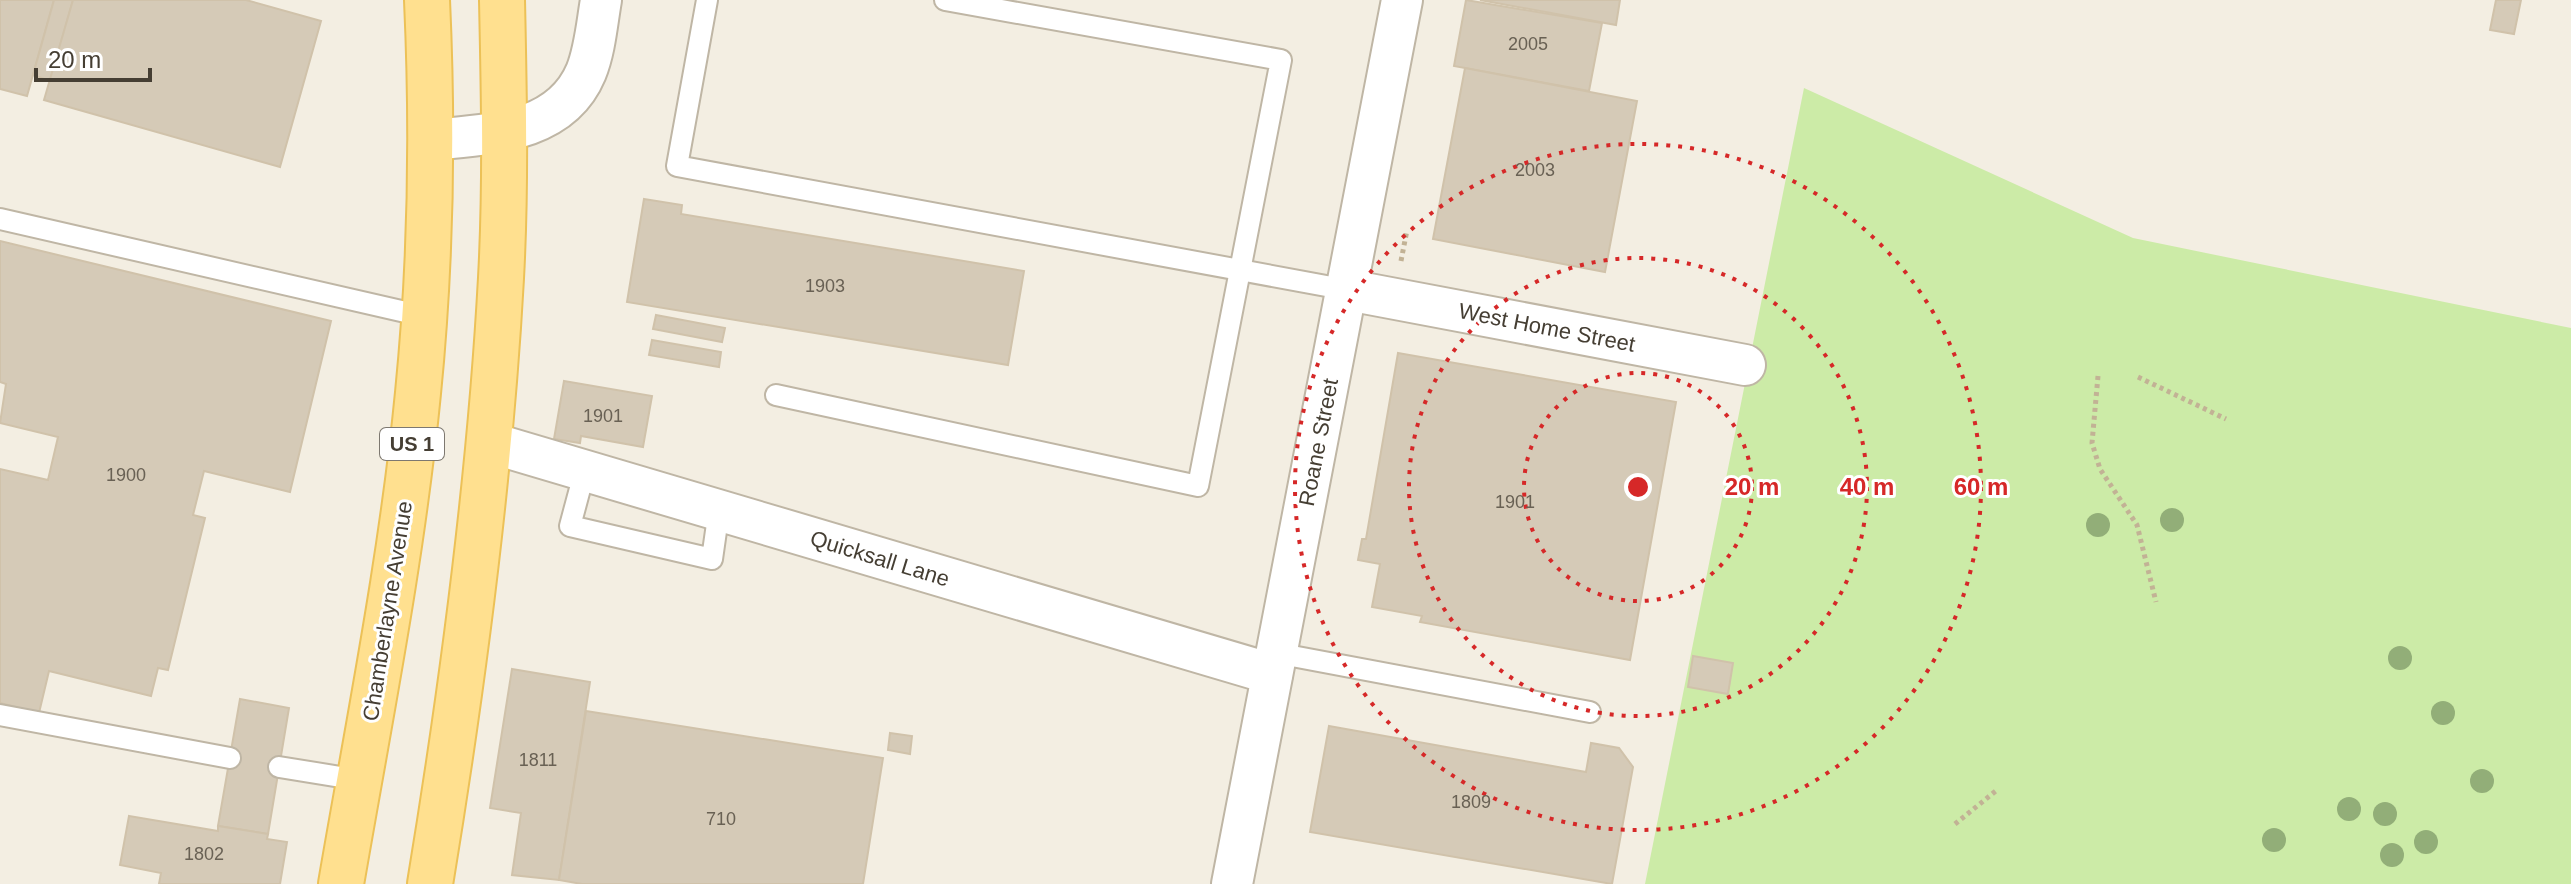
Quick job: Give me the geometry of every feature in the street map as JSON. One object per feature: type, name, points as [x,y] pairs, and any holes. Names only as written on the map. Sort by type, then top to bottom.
[{"type":"main road","name":"Chamberlayne Avenue","points":[[341,884],[403,521],[418,393],[431,140],[427,0]]},
{"type":"main road","points":[[430,884],[459,698],[488,442],[501,278],[504,132],[502,0]]},
{"type":"street","points":[[431,140],[504,132],[539,121],[560,107],[577,89],[586,71],[601,0]]},
{"type":"street","name":"Roane Street","points":[[1232,884],[1402,0]]},
{"type":"street","name":"West Home Street","points":[[1348,290],[1745,365]]},
{"type":"street","name":"Quicksall Lane","points":[[488,442],[719,510],[1274,664]]},
{"type":"lane","points":[[707,0],[677,166],[1348,290]]},
{"type":"lane","points":[[776,395],[1198,486],[1281,60],[945,0]]},
{"type":"lane","points":[[0,219],[423,316]]},
{"type":"lane","points":[[585,470],[570,526],[712,559],[719,510]]},
{"type":"lane","points":[[1274,664],[1590,712]]},
{"type":"lane","points":[[0,715],[230,758]]},
{"type":"lane","points":[[279,767],[359,780]]},
{"type":"path","points":[[1400,266],[1407,230]]},
{"type":"path","points":[[2098,376],[2092,443],[2100,469],[2137,525],[2156,602]]},
{"type":"path","points":[[2138,377],[2226,419]]},
{"type":"path","points":[[1955,824],[1997,790]]},
{"type":"green space","points":[[1804,88],[2133,238],[2571,328],[2571,884],[1645,884]]},
{"type":"building","points":[[0,0],[54,0],[27,96],[0,89]]},
{"type":"building","points":[[54,0],[73,0],[50,81],[33,75]]},
{"type":"building","points":[[73,0],[246,0],[321,21],[280,167],[44,100]]},
{"type":"building","points":[[1466,0],[1602,23],[1589,91],[1454,66]]},
{"type":"building","points":[[1480,0],[1620,0],[1616,25]]},
{"type":"building","points":[[2496,0],[2521,0],[2514,34],[2490,30]]},
{"type":"building","points":[[1465,68],[1637,101],[1605,272],[1433,239]]},
{"type":"building","points":[[644,199],[682,205],[681,214],[1024,271],[1008,365],[627,302]]},
{"type":"building","points":[[0,241],[331,321],[290,492],[204,471],[193,515],[205,518],[168,670],[158,668],[151,696],[49,671],[39,713],[0,703],[0,469],[48,480],[58,437],[0,423],[6,384],[0,382]]},
{"type":"building","points":[[656,315],[725,328],[722,342],[653,329]]},
{"type":"building","points":[[652,340],[721,352],[719,367],[649,355]]},
{"type":"building","points":[[1398,353],[1676,402],[1630,660],[1420,622],[1422,616],[1372,607],[1380,564],[1358,560],[1362,539],[1366,539]]},
{"type":"building","points":[[564,381],[652,396],[643,447],[581,436],[580,443],[554,439]]},
{"type":"building","points":[[1693,656],[1733,663],[1728,694],[1688,687]]},
{"type":"building","points":[[512,669],[590,682],[559,880],[512,875],[521,813],[490,808]]},
{"type":"building","points":[[240,699],[289,708],[268,834],[218,826]]},
{"type":"building","points":[[586,711],[883,758],[863,884],[582,884],[559,880]]},
{"type":"building","points":[[1329,726],[1586,772],[1591,743],[1619,748],[1633,767],[1612,884],[1310,832]]},
{"type":"building","points":[[890,733],[912,736],[910,754],[888,750]]},
{"type":"building","points":[[129,816],[218,831],[218,826],[268,834],[267,839],[287,842],[280,884],[159,884],[161,873],[120,865]]}]
